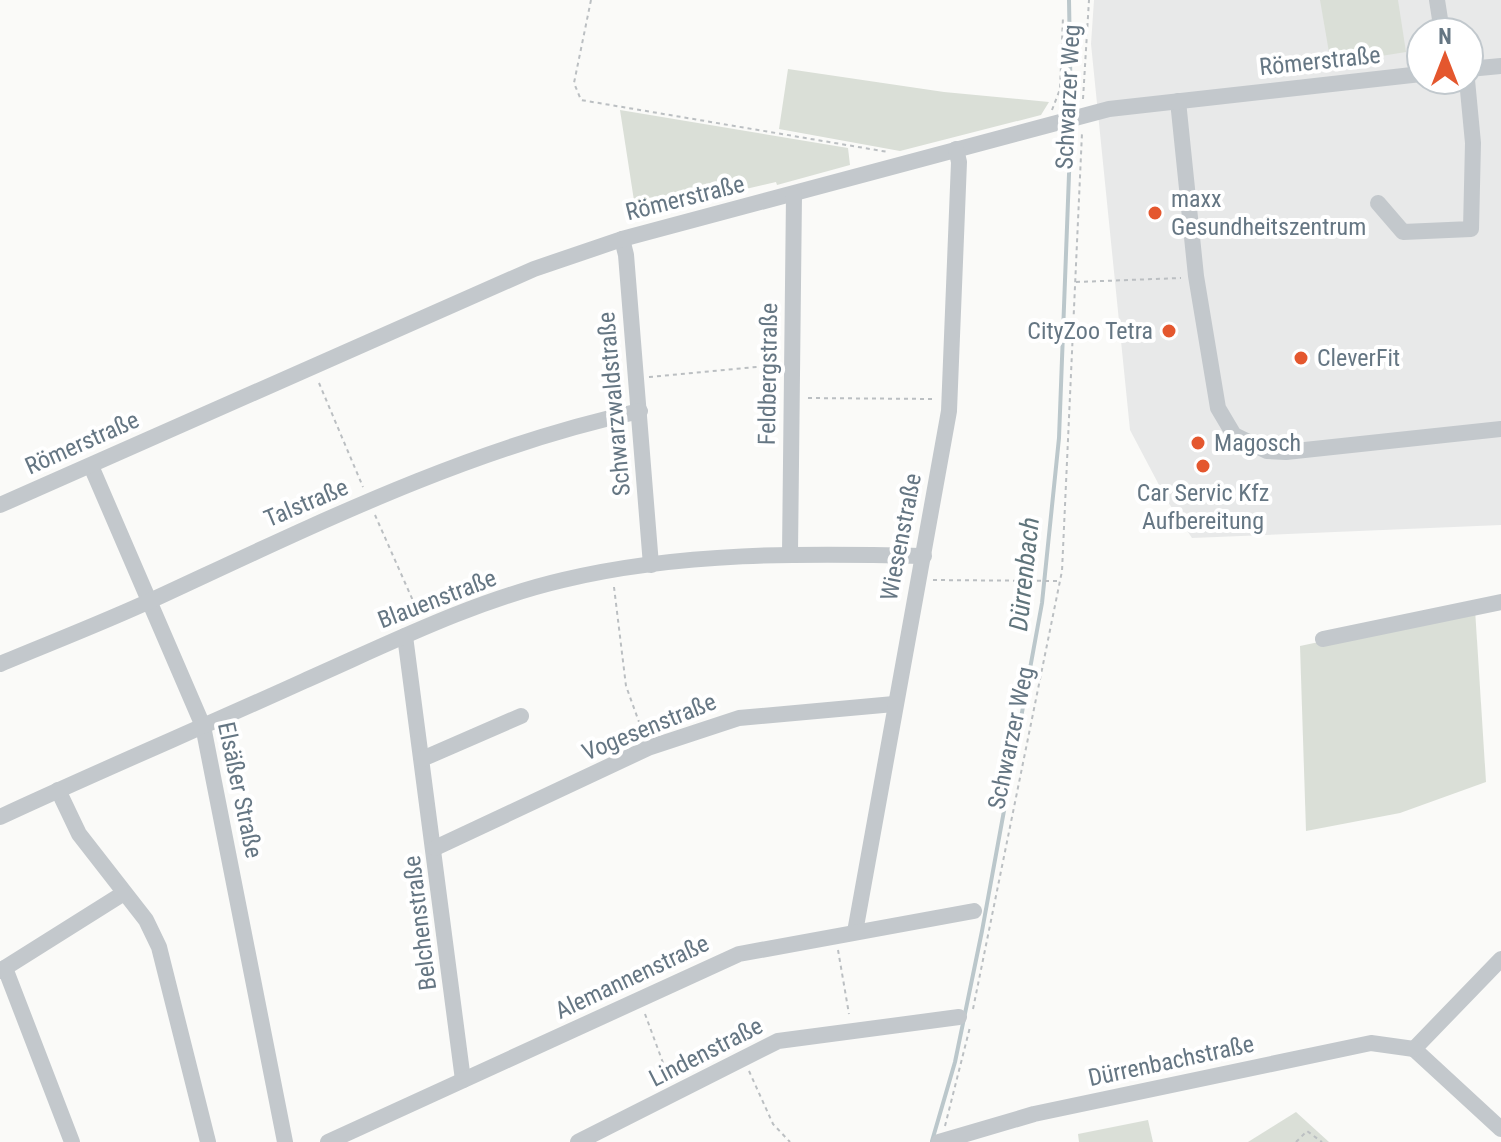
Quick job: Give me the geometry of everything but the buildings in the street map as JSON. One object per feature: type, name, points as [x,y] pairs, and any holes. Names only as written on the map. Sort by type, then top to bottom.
[{"type":"street","name":"Römerstraße","points":[[0,505],[534,269],[622,239],[1109,109],[1405,76]]},
{"type":"street","points":[[1378,203],[1403,232],[1471,229],[1473,143],[1469,96]]},
{"type":"street","points":[[1178,101],[1196,276],[1218,408],[1234,435],[1252,445],[1286,452],[1501,429]]},
{"type":"street","name":"Wiesenstraße","points":[[855,932],[894,704],[924,556],[949,399],[959,162],[956,149]]},
{"type":"street","name":"Feldbergstraße","points":[[790,553],[794,195]]},
{"type":"street","name":"Schwarzwaldstraße","points":[[622,239],[640,411],[651,565]]},
{"type":"street","name":"Talstraße","points":[[0,664],[149,601],[285,537],[501,447],[640,411]]},
{"type":"street","name":"Elsäßer Straße","points":[[91,466],[203,726],[285,1142]]},
{"type":"street","name":"Blauenstraße","points":[[0,817],[405,636],[560,580],[651,565],[790,553],[924,556]]},
{"type":"street","points":[[1323,639],[1501,602]]},
{"type":"street","name":"Belchenstraße","points":[[405,636],[463,1080]]},
{"type":"street","name":"Vogesenstraße","points":[[435,848],[648,748],[739,718],[894,704]]},
{"type":"street","points":[[422,759],[521,716]]},
{"type":"street","points":[[58,790],[79,834],[146,920],[159,947],[208,1142]]},
{"type":"street","points":[[72,1142],[3,969],[124,893]]},
{"type":"street","name":"Alemannenstraße","points":[[328,1142],[358,1136],[463,1080],[739,954],[974,911]]},
{"type":"street","points":[[1501,959],[1414,1049],[1501,1129]]},
{"type":"street","name":"Lindenstraße","points":[[578,1142],[778,1041],[959,1017]]},
{"type":"street","name":"Dürrenbachstraße","points":[[940,1141],[1034,1114],[1371,1043],[1414,1049]]},
{"type":"path","points":[[591,0],[574,83],[581,100],[897,154],[900,164]]},
{"type":"path","name":"Schwarzer Weg","points":[[940,1141],[962,1068],[1060,581],[1067,513],[1089,0]]},
{"type":"path","points":[[1058,121],[1050,114],[1060,89],[1063,17]]},
{"type":"path","points":[[1075,282],[1196,276]]},
{"type":"path","points":[[636,378],[792,364]]},
{"type":"path","points":[[313,367],[425,628]]},
{"type":"path","points":[[791,398],[949,399]]},
{"type":"path","points":[[612,570],[626,686],[648,748]]},
{"type":"path","points":[[918,580],[1060,581]]},
{"type":"path","points":[[835,937],[852,1031]]},
{"type":"path","points":[[639,1000],[675,1095]]},
{"type":"path","points":[[743,1059],[773,1124],[790,1142]]},
{"type":"path","points":[[1296,1142],[1307,1131],[1322,1142]]},
{"type":"shaded area","points":[[1094,0],[1501,0],[1501,525],[1192,538],[1168,502],[1130,430],[1091,44]]},
{"type":"shaded area","points":[[1320,0],[1398,0],[1405,52],[1331,64]]},
{"type":"shaded area","points":[[788,69],[944,92],[1049,102],[1041,115],[900,151],[779,129]]},
{"type":"shaded area","points":[[620,110],[848,148],[850,165],[777,185],[776,182],[707,198],[705,192],[635,207]]},
{"type":"shaded area","points":[[1475,609],[1486,782],[1400,813],[1306,831],[1300,646]]},
{"type":"shaded area","points":[[1296,1112],[1329,1142],[1248,1142]]},
{"type":"shaded area","points":[[1148,1120],[1153,1142],[1079,1142],[1078,1134]]},
{"type":"waterway","name":"Dürrenbach","points":[[1069,0],[1071,114]]},
{"type":"waterway","name":"Dürrenbach","points":[[932,1141],[955,1062],[982,931],[1042,603],[1059,438],[1071,122]]},
{"type":"place","name":"maxx Gesundheitszentrum","points":[[1155,213]]},
{"type":"place","name":"CityZoo Tetra","points":[[1169,331]]},
{"type":"place","name":"CleverFit","points":[[1301,358]]},
{"type":"place","name":"Magosch","points":[[1198,443]]},
{"type":"place","name":"Car Servic Kfz Aufbereitung","points":[[1203,466]]}]
